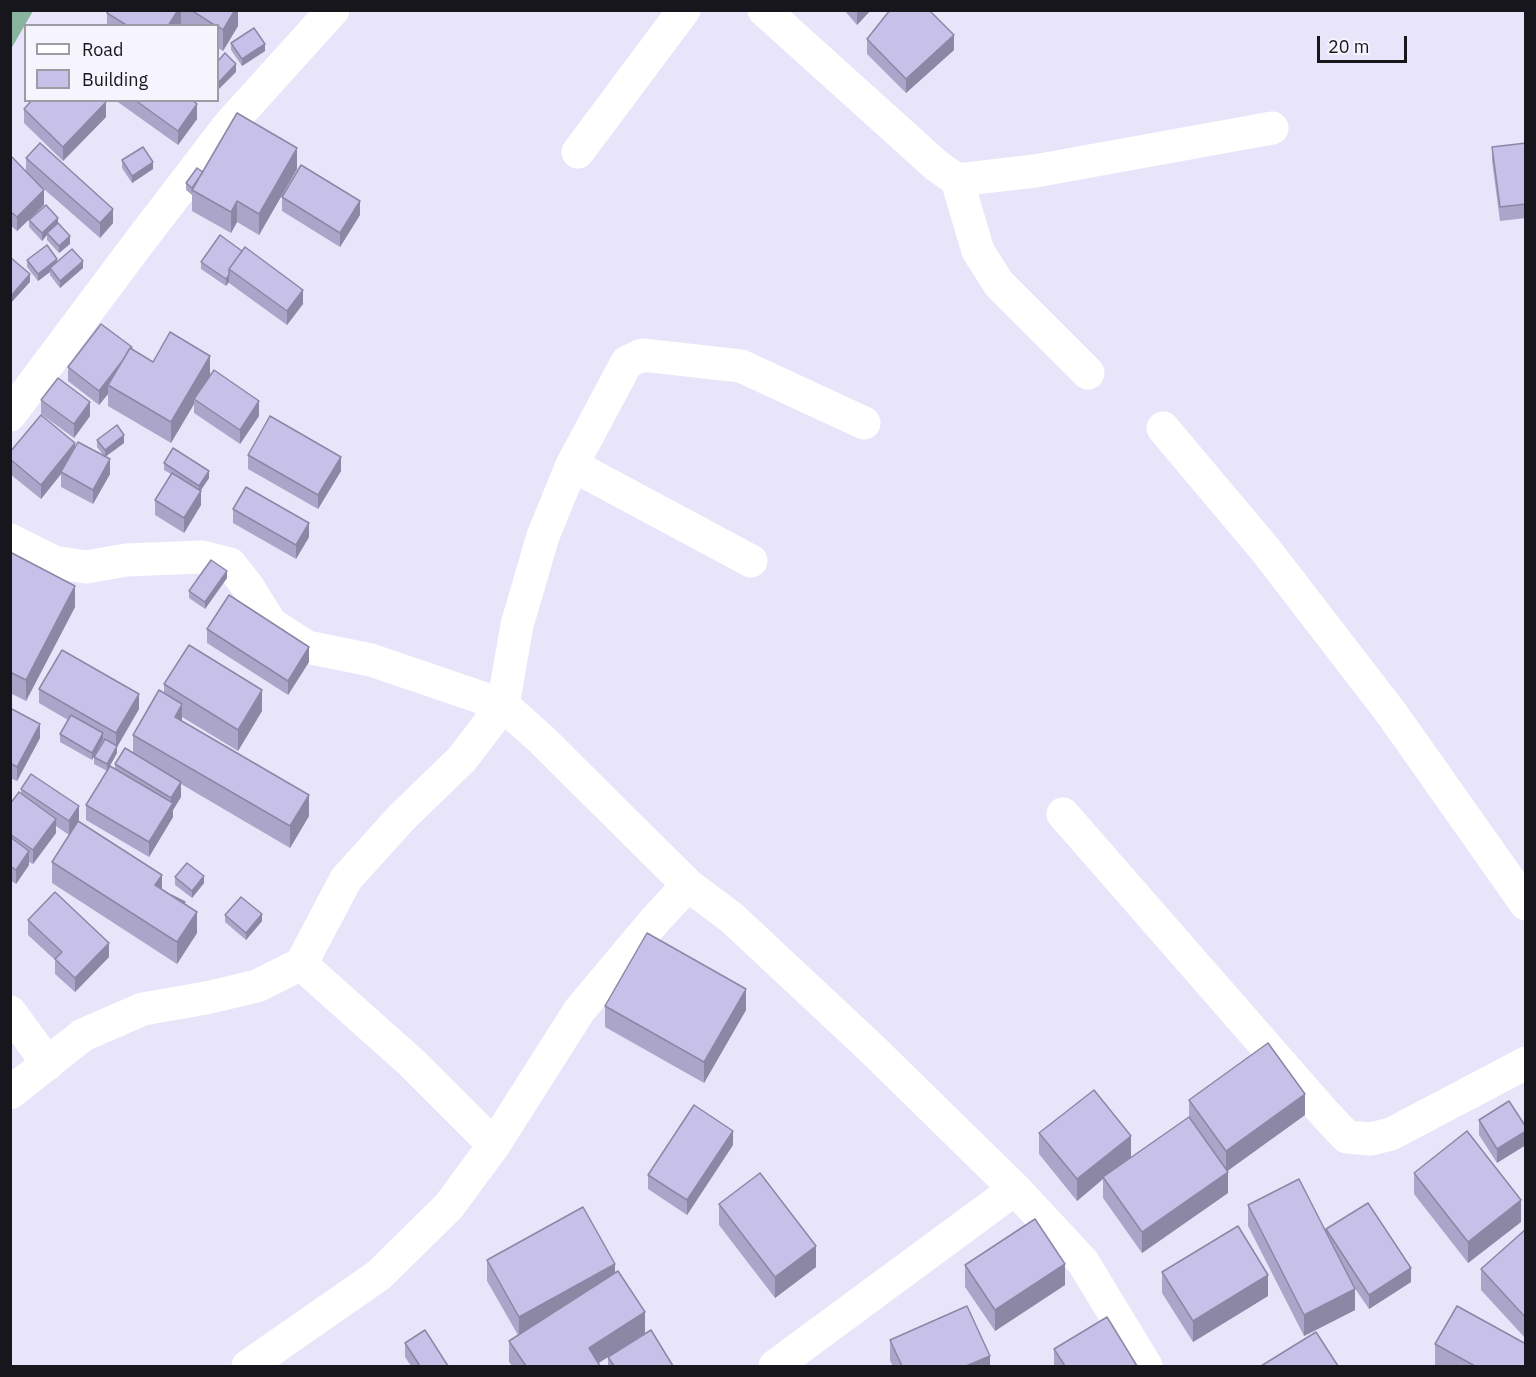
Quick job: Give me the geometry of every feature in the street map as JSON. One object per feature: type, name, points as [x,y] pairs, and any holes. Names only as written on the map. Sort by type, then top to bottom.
[{"type":"street","points":[[10,415],[229,126],[333,10]]},
{"type":"street","points":[[578,152],[684,10]]},
{"type":"street","points":[[764,10],[937,166],[957,180],[978,250],[999,284],[1088,373]]},
{"type":"street","points":[[957,180],[1035,171],[1272,128]]},
{"type":"street","points":[[10,1093],[83,1035],[143,1009],[207,998],[257,986],[301,964],[346,879],[402,817],[462,759],[503,705],[517,625],[543,536],[572,465],[627,362],[642,355],[741,366],[864,423]]},
{"type":"street","points":[[1163,428],[1264,548],[1392,714],[1526,904]]},
{"type":"street","points":[[572,465],[751,561]]},
{"type":"street","points":[[10,540],[54,561],[86,567],[126,560],[202,557],[230,564],[248,587],[271,624],[307,647],[371,660],[503,705],[542,740],[688,885],[732,918],[871,1048],[1015,1189],[1083,1262],[1146,1366]]},
{"type":"street","points":[[1063,814],[1347,1137],[1371,1140],[1391,1134],[1526,1063]]},
{"type":"street","points":[[248,1366],[380,1275],[449,1206],[494,1145],[579,1011],[656,919],[688,885]]},
{"type":"street","points":[[301,964],[412,1063],[494,1145]]},
{"type":"street","points":[[10,1012],[48,1064]]},
{"type":"street","points":[[775,1366],[1015,1189]]},
{"type":"shaded area","points":[[10,11],[33,11],[11,49]]},
{"type":"building","points":[[109,10],[178,10],[169,24],[125,24],[107,13]]},
{"type":"building","points":[[191,10],[235,10],[223,30],[219,24],[213,24]]},
{"type":"building","points":[[890,10],[929,10],[954,35],[906,79],[867,39]]},
{"type":"building","points":[[254,28],[265,44],[242,59],[231,43]]},
{"type":"building","points":[[225,53],[236,64],[219,82],[219,60]]},
{"type":"building","points":[[30,102],[106,102],[63,147],[24,109]]},
{"type":"building","points":[[138,102],[194,102],[197,104],[178,131]]},
{"type":"building","points":[[237,113],[297,148],[259,214],[237,201],[231,212],[192,190]]},
{"type":"building","points":[[40,143],[113,209],[100,223],[26,158]]},
{"type":"building","points":[[1526,143],[1526,204],[1500,207],[1492,147]]},
{"type":"building","points":[[143,147],[153,162],[132,176],[122,160]]},
{"type":"building","points":[[11,156],[44,190],[17,217],[10,211]]},
{"type":"building","points":[[301,165],[360,201],[340,233],[282,197]]},
{"type":"building","points":[[197,168],[203,172],[192,188],[186,183]]},
{"type":"building","points":[[46,205],[58,218],[42,233],[29,220]]},
{"type":"building","points":[[58,223],[70,236],[59,246],[47,233]]},
{"type":"building","points":[[220,235],[242,251],[229,269],[226,279],[201,262]]},
{"type":"building","points":[[47,245],[57,259],[38,274],[27,260]]},
{"type":"building","points":[[245,247],[303,290],[287,311],[229,269]]},
{"type":"building","points":[[72,249],[83,261],[60,281],[50,268]]},
{"type":"building","points":[[10,259],[30,274],[10,297]]},
{"type":"building","points":[[101,324],[132,347],[99,391],[68,367]]},
{"type":"building","points":[[170,332],[210,356],[171,422],[108,385],[130,348],[153,362]]},
{"type":"building","points":[[214,370],[259,401],[240,430],[194,399]]},
{"type":"building","points":[[58,378],[90,402],[74,424],[41,400]]},
{"type":"building","points":[[41,415],[75,443],[41,485],[10,459],[10,452]]},
{"type":"building","points":[[270,416],[341,457],[318,495],[248,455]]},
{"type":"building","points":[[117,425],[124,435],[105,450],[97,440]]},
{"type":"building","points":[[78,442],[110,459],[93,490],[61,472]]},
{"type":"building","points":[[173,448],[209,471],[199,486],[164,463]]},
{"type":"building","points":[[172,473],[201,491],[184,518],[155,500]]},
{"type":"building","points":[[246,487],[309,523],[296,545],[233,509]]},
{"type":"building","points":[[10,552],[75,586],[26,680],[10,672]]},
{"type":"building","points":[[211,560],[227,571],[205,602],[189,591]]},
{"type":"building","points":[[229,595],[309,647],[288,681],[207,629]]},
{"type":"building","points":[[189,645],[262,690],[238,730],[164,684]]},
{"type":"building","points":[[62,650],[139,694],[116,733],[39,689]]},
{"type":"building","points":[[159,690],[182,704],[175,717],[309,795],[290,826],[133,735]]},
{"type":"building","points":[[10,708],[40,724],[17,767],[10,763]]},
{"type":"building","points":[[71,715],[103,733],[92,753],[60,734]]},
{"type":"building","points":[[105,739],[117,746],[107,764],[94,757]]},
{"type":"building","points":[[125,748],[181,782],[171,798],[115,764]]},
{"type":"building","points":[[110,766],[173,803],[149,842],[86,805]]},
{"type":"building","points":[[31,774],[79,806],[69,821],[21,789]]},
{"type":"building","points":[[19,792],[56,819],[33,850],[10,834],[10,804]]},
{"type":"building","points":[[78,821],[162,875],[155,885],[197,912],[177,942],[52,862]]},
{"type":"building","points":[[10,837],[29,851],[16,870],[10,866]]},
{"type":"building","points":[[187,863],[204,876],[192,891],[175,877]]},
{"type":"building","points":[[55,892],[109,943],[75,978],[55,959],[62,952],[28,920]]},
{"type":"building","points":[[241,897],[262,914],[246,933],[225,915]]},
{"type":"building","points":[[647,933],[746,989],[704,1062],[605,1006]]},
{"type":"building","points":[[1268,1043],[1305,1094],[1226,1151],[1189,1100]]},
{"type":"building","points":[[1094,1090],[1131,1136],[1077,1179],[1039,1133]]},
{"type":"building","points":[[1509,1101],[1526,1127],[1526,1131],[1497,1149],[1479,1120]]},
{"type":"building","points":[[694,1105],[733,1131],[687,1200],[648,1175]]},
{"type":"building","points":[[1189,1117],[1228,1172],[1142,1232],[1103,1177]]},
{"type":"building","points":[[1467,1131],[1521,1200],[1468,1242],[1414,1173]]},
{"type":"building","points":[[760,1173],[816,1246],[775,1277],[719,1204]]},
{"type":"building","points":[[1299,1179],[1355,1289],[1304,1315],[1248,1205]]},
{"type":"building","points":[[1368,1203],[1411,1268],[1369,1295],[1326,1229]]},
{"type":"building","points":[[583,1207],[615,1264],[519,1317],[487,1260]]},
{"type":"building","points":[[1035,1219],[1065,1264],[995,1310],[965,1265]]},
{"type":"building","points":[[1238,1226],[1268,1275],[1193,1321],[1162,1272]]},
{"type":"building","points":[[1526,1229],[1526,1318],[1481,1269]]},
{"type":"building","points":[[618,1271],[645,1312],[589,1348],[600,1366],[526,1366],[509,1341]]},
{"type":"building","points":[[967,1306],[990,1356],[966,1366],[902,1366],[890,1340]]},
{"type":"building","points":[[1457,1306],[1526,1344],[1526,1366],[1475,1366],[1435,1344]]},
{"type":"building","points":[[1107,1317],[1137,1366],[1065,1366],[1054,1349]]},
{"type":"building","points":[[425,1330],[448,1366],[420,1366],[405,1343]]},
{"type":"building","points":[[651,1330],[673,1366],[614,1366],[608,1357]]},
{"type":"building","points":[[1316,1332],[1338,1366],[1261,1366]]}]
